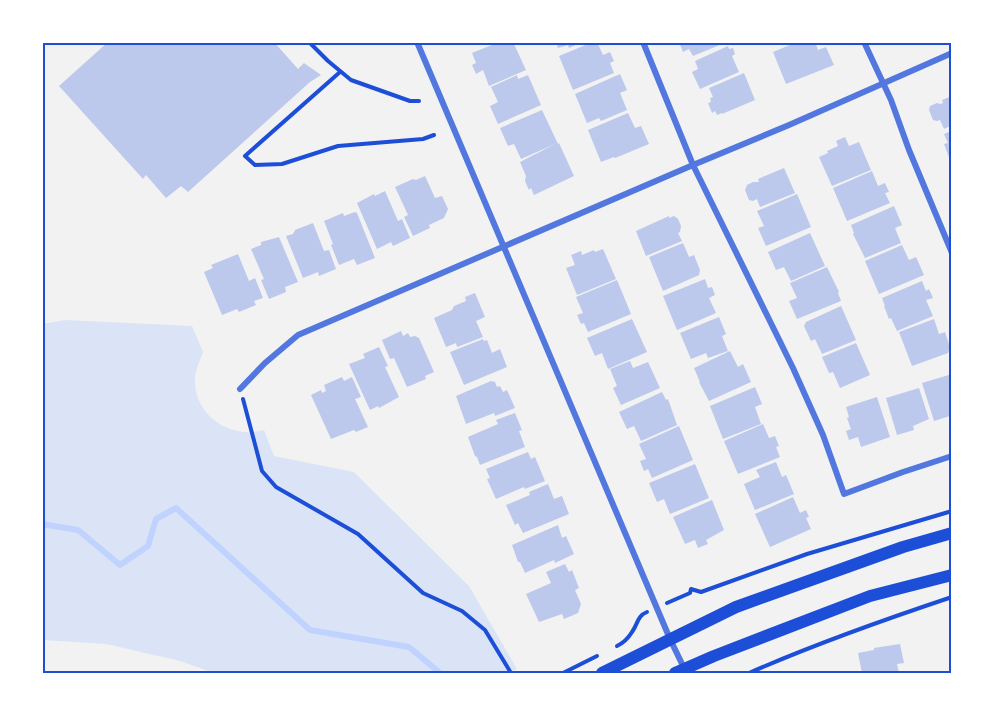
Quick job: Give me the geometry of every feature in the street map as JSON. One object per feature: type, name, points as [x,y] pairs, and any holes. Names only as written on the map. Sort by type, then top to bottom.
[{"type":"main road","points":[[602,673],[736,607],[903,547],[952,533]]},
{"type":"main road","points":[[682,671],[870,596],[952,574]]},
{"type":"street","points":[[417,42],[670,639],[679,655],[682,671]]},
{"type":"street","points":[[643,42],[693,165],[793,368],[823,435],[844,494],[952,456]]},
{"type":"street","points":[[864,42],[952,253]]},
{"type":"street","points":[[240,389],[265,363],[298,335],[952,53]]},
{"type":"path","points":[[309,42],[328,62],[351,80],[410,101],[419,100]]},
{"type":"path","points":[[340,72],[245,156],[255,165],[282,164],[338,146],[423,139],[434,135]]},
{"type":"path","points":[[240,389],[262,471],[276,488],[358,534],[423,593],[462,611],[485,630],[511,673]]},
{"type":"path","points":[[690,593],[691,589],[701,592],[807,554],[952,511]]},
{"type":"path","points":[[749,673],[798,652],[952,597]]},
{"type":"path","points":[[611,649],[632,632],[642,614]]},
{"type":"path","points":[[563,673],[601,654]]},
{"type":"shaded area","points":[[65,320],[192,326],[203,352],[195,376],[195,384],[200,403],[205,411],[218,423],[235,430],[250,432],[264,430],[274,456],[354,472],[469,586],[517,669],[509,673],[214,673],[180,661],[106,644],[42,640],[42,324]]},
{"type":"building","points":[[108,42],[274,42],[298,69],[304,63],[321,75],[310,82],[188,192],[181,186],[166,198],[146,175],[143,179],[59,86]]},
{"type":"building","points":[[499,42],[513,42],[526,70],[489,86],[483,70],[476,74],[472,65],[476,63],[472,53]]},
{"type":"building","points":[[556,42],[582,42],[569,48],[568,45],[558,48]]},
{"type":"building","points":[[597,42],[603,55],[610,52],[614,61],[610,63],[614,73],[573,90],[559,56]]},
{"type":"building","points":[[679,42],[727,42],[693,56],[689,49],[683,52]]},
{"type":"building","points":[[797,42],[815,42],[818,50],[826,47],[834,65],[786,84],[773,52]]},
{"type":"building","points":[[728,46],[729,49],[733,48],[735,54],[732,56],[739,72],[700,89],[692,72],[698,69],[695,61]]},
{"type":"building","points":[[744,73],[755,100],[722,114],[717,115],[715,111],[712,113],[708,103],[713,97],[709,88]]},
{"type":"building","points":[[620,74],[627,90],[620,93],[627,110],[601,121],[599,118],[587,123],[575,94]]},
{"type":"building","points":[[517,75],[518,79],[528,75],[541,105],[498,124],[490,106],[498,102],[491,87]]},
{"type":"building","points":[[952,96],[952,125],[944,129],[940,120],[933,120],[929,110],[930,106],[943,103],[942,100]]},
{"type":"building","points":[[542,110],[574,176],[534,195],[525,181],[526,176],[520,162],[555,144],[521,159],[514,144],[508,146],[500,128]]},
{"type":"building","points":[[628,113],[635,128],[641,126],[649,144],[601,162],[588,130]]},
{"type":"building","points":[[952,131],[952,159],[950,160],[944,144],[948,143],[944,134]]},
{"type":"building","points":[[845,137],[849,146],[859,142],[871,170],[832,186],[819,157],[838,146],[836,141]]},
{"type":"building","points":[[784,168],[795,193],[760,207],[757,199],[749,200],[745,190],[747,185],[759,182],[758,179]]},
{"type":"building","points":[[872,171],[878,186],[885,183],[889,192],[885,193],[890,203],[847,221],[833,188]]},
{"type":"building","points":[[425,176],[435,198],[442,196],[448,209],[444,218],[413,236],[404,217],[408,215],[395,187]]},
{"type":"building","points":[[385,191],[398,221],[402,219],[410,238],[393,246],[391,242],[377,249],[357,203]]},
{"type":"building","points":[[797,194],[811,227],[766,246],[758,228],[764,226],[757,211]]},
{"type":"building","points":[[894,206],[902,225],[895,228],[901,243],[865,258],[851,225]]},
{"type":"building","points":[[355,212],[375,258],[357,265],[354,259],[339,265],[324,221],[343,213],[344,216]]},
{"type":"building","points":[[669,216],[669,218],[674,216],[678,219],[681,226],[678,233],[682,241],[646,256],[636,231]]},
{"type":"building","points":[[313,223],[324,251],[329,250],[336,269],[319,276],[318,272],[303,278],[286,236]]},
{"type":"building","points":[[810,233],[825,266],[791,281],[784,267],[776,270],[768,252]]},
{"type":"building","points":[[279,237],[298,282],[285,287],[286,292],[269,299],[261,280],[264,279],[251,249],[261,245],[261,242]]},
{"type":"building","points":[[683,243],[689,257],[694,255],[700,270],[699,275],[663,291],[649,257]]},
{"type":"building","points":[[902,245],[909,260],[916,257],[924,275],[879,294],[865,261]]},
{"type":"building","points":[[603,249],[616,279],[577,295],[566,268],[575,265],[571,255],[581,251],[582,255]]},
{"type":"building","points":[[238,254],[249,281],[255,278],[263,298],[254,301],[256,305],[239,312],[237,309],[222,315],[204,272],[213,268],[211,265]]},
{"type":"building","points":[[827,267],[841,301],[797,319],[789,301],[797,298],[790,283]]},
{"type":"building","points":[[705,279],[708,288],[712,287],[715,295],[709,298],[716,313],[677,330],[663,296]]},
{"type":"building","points":[[617,280],[631,314],[588,332],[577,315],[583,313],[576,297]]},
{"type":"building","points":[[922,281],[926,291],[929,289],[933,298],[926,300],[933,316],[897,331],[891,318],[889,319],[882,298]]},
{"type":"building","points":[[475,293],[485,317],[476,321],[483,337],[457,347],[456,343],[446,347],[434,318],[452,310],[454,306],[466,301],[465,297]]},
{"type":"building","points":[[841,306],[856,340],[822,354],[815,339],[811,341],[804,326],[806,322]]},
{"type":"building","points":[[719,317],[726,334],[722,336],[728,351],[708,358],[706,353],[691,359],[680,333]]},
{"type":"building","points":[[632,319],[647,352],[608,369],[602,353],[595,356],[587,338]]},
{"type":"building","points":[[934,319],[939,334],[945,332],[950,347],[948,353],[912,366],[899,332]]},
{"type":"building","points":[[401,331],[403,336],[408,333],[410,337],[419,338],[434,372],[425,376],[426,379],[407,387],[394,358],[390,359],[382,340]]},
{"type":"building","points":[[483,339],[487,340],[492,353],[500,349],[507,367],[464,385],[450,352]]},
{"type":"building","points":[[856,343],[870,375],[840,388],[833,372],[829,373],[822,357]]},
{"type":"building","points":[[379,347],[388,366],[385,367],[399,397],[379,408],[378,406],[370,410],[349,364],[365,358],[363,354]]},
{"type":"building","points":[[730,351],[738,367],[743,364],[751,382],[709,401],[694,368]]},
{"type":"building","points":[[630,361],[633,368],[648,362],[660,388],[621,405],[613,388],[617,386],[610,369]]},
{"type":"building","points":[[952,374],[952,423],[950,416],[934,421],[922,383]]},
{"type":"building","points":[[342,377],[344,381],[352,377],[361,397],[355,399],[368,427],[331,439],[311,395],[321,390],[322,393],[326,391],[324,385]]},
{"type":"building","points":[[491,381],[495,382],[497,387],[500,386],[503,392],[507,390],[515,408],[466,424],[456,396]]},
{"type":"building","points":[[755,387],[762,404],[755,407],[761,424],[723,439],[710,406]]},
{"type":"building","points":[[919,388],[929,419],[913,426],[914,430],[897,435],[886,398]]},
{"type":"building","points":[[662,392],[666,400],[668,399],[677,425],[641,441],[634,426],[627,429],[619,412]]},
{"type":"building","points":[[877,397],[890,437],[861,447],[858,437],[849,440],[846,431],[851,429],[846,407]]},
{"type":"building","points":[[515,413],[522,430],[519,431],[525,447],[480,465],[468,437],[498,424],[496,420]]},
{"type":"building","points":[[763,424],[769,438],[775,436],[780,457],[738,474],[724,441]]},
{"type":"building","points":[[679,426],[693,460],[652,478],[648,469],[644,471],[640,461],[646,459],[639,444]]},
{"type":"building","points":[[528,452],[531,459],[535,457],[545,481],[496,499],[487,479],[490,478],[486,469]]},
{"type":"building","points":[[776,462],[782,477],[786,475],[794,494],[755,510],[744,484],[760,477],[756,470]]},
{"type":"building","points":[[695,464],[709,498],[670,514],[664,499],[657,502],[649,483]]},
{"type":"building","points":[[548,484],[554,499],[562,496],[569,514],[523,533],[518,523],[515,525],[506,505]]},
{"type":"building","points":[[793,497],[800,513],[806,510],[809,517],[806,518],[811,529],[770,547],[755,514]]},
{"type":"building","points":[[712,500],[724,530],[706,540],[708,544],[698,548],[695,540],[685,544],[673,517]]},
{"type":"building","points":[[558,525],[562,538],[566,536],[574,554],[525,573],[512,545]]},
{"type":"building","points":[[565,564],[569,572],[572,570],[579,588],[575,590],[581,604],[578,613],[564,619],[562,614],[539,622],[526,594],[551,583],[546,572]]},
{"type":"building","points":[[900,644],[904,663],[897,664],[899,673],[862,673],[858,653]]},
{"type":"waterway","points":[[42,525],[78,530],[120,565],[148,546],[156,519],[176,508],[310,630],[409,647],[440,673]]}]
